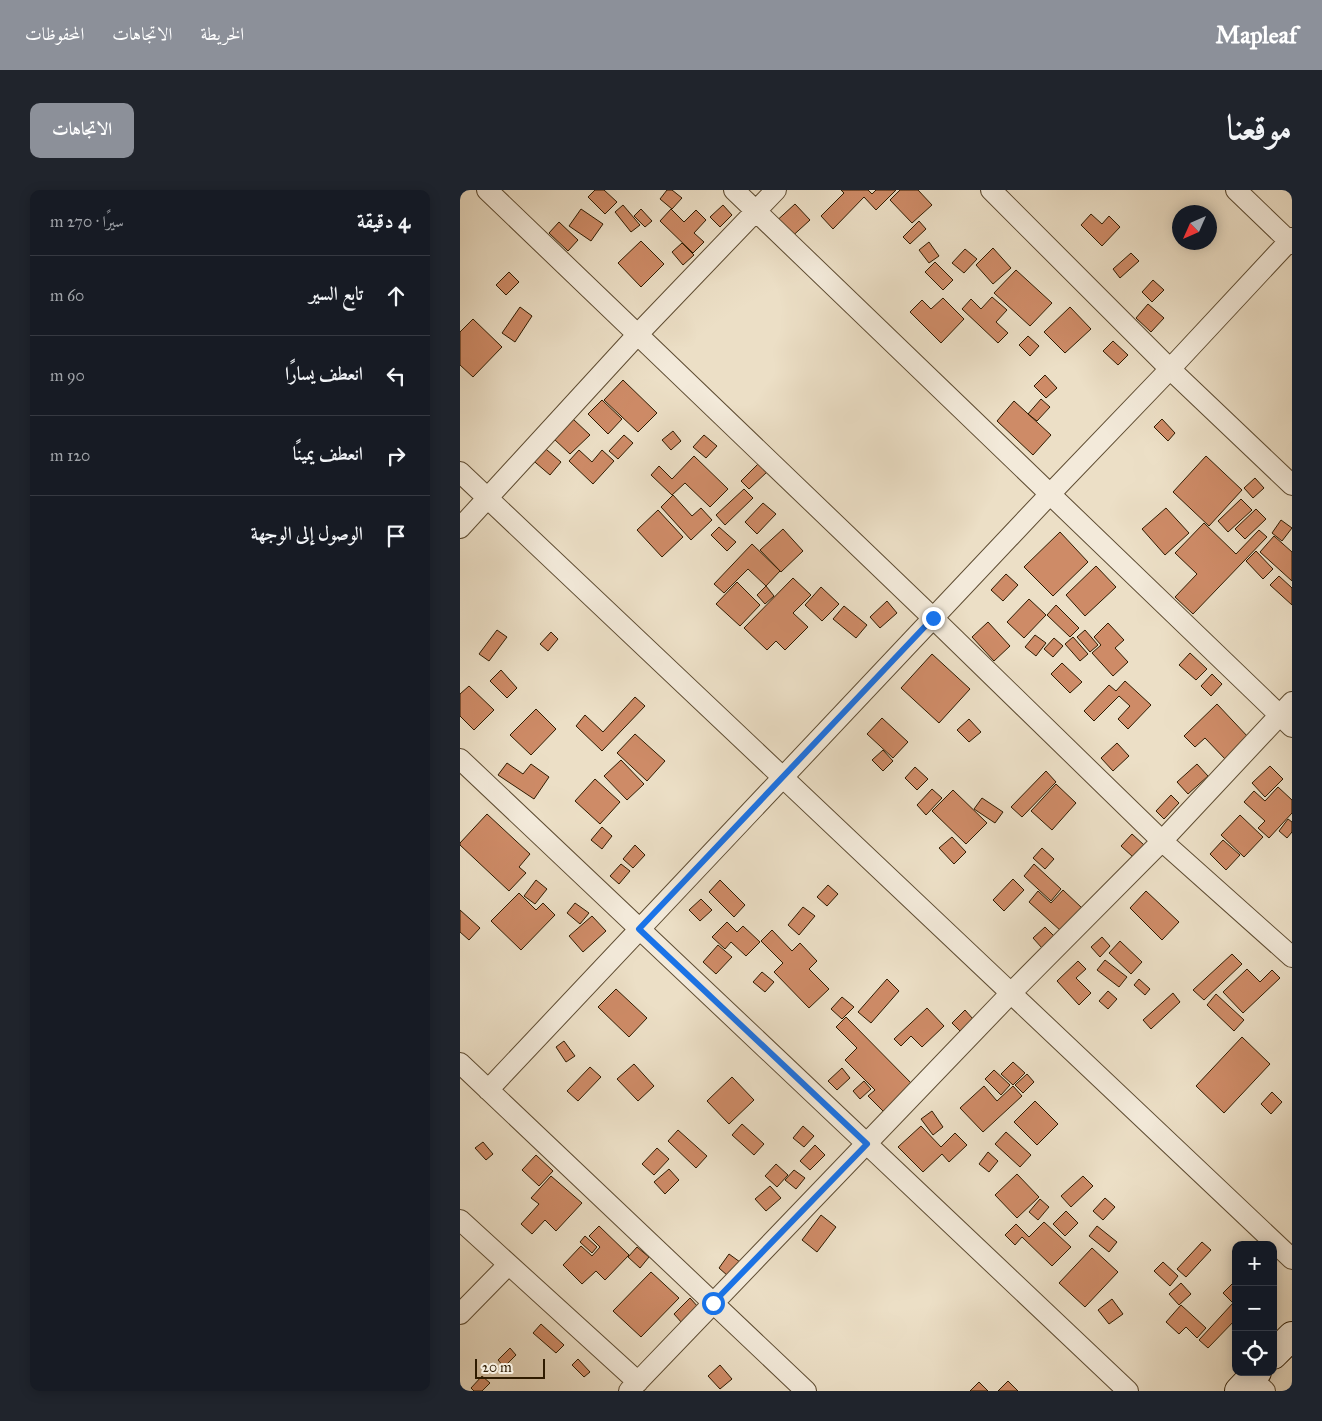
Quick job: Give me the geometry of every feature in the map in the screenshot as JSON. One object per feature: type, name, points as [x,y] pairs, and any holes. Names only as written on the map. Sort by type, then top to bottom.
[{"type":"main road","points":[[1277,1351],[1292,1336]]},
{"type":"street","points":[[487,190],[933,618],[1162,841],[1292,957]]},
{"type":"street","points":[[460,1220],[633,1387],[1011,993],[1288,715],[1051,493],[734,190]]},
{"type":"street","points":[[460,528],[638,334],[776,190]]},
{"type":"street","points":[[990,190],[1170,369],[1292,485]]},
{"type":"street","points":[[488,1090],[1291,241],[1236,190]]},
{"type":"street","points":[[460,472],[1292,1259]]},
{"type":"street","points":[[460,759],[1128,1391]]},
{"type":"street","points":[[460,1063],[806,1391]]},
{"type":"street","points":[[460,1314],[508,1265]]},
{"type":"building","points":[[595,190],[604,190],[617,202],[605,214],[588,197]]},
{"type":"building","points":[[667,190],[672,190],[682,198],[672,209],[660,199]]},
{"type":"building","points":[[841,190],[868,190],[872,194],[876,190],[896,190],[876,210],[864,197],[833,229],[821,216],[844,193]]},
{"type":"building","points":[[900,190],[918,190],[932,205],[912,223],[890,200]]},
{"type":"building","points":[[795,204],[810,220],[787,241],[772,225]]},
{"type":"building","points":[[623,205],[640,225],[631,232],[615,212]]},
{"type":"building","points":[[723,205],[732,215],[720,227],[710,217]]},
{"type":"building","points":[[581,209],[603,224],[591,241],[569,226]]},
{"type":"building","points":[[641,209],[652,221],[645,227],[634,216]]},
{"type":"building","points":[[671,209],[684,222],[696,210],[706,220],[694,233],[704,242],[693,253],[660,221]]},
{"type":"building","points":[[1091,214],[1102,224],[1109,216],[1120,227],[1102,246],[1081,225]]},
{"type":"building","points":[[919,221],[926,229],[910,244],[903,237]]},
{"type":"building","points":[[559,222],[578,240],[568,251],[549,233]]},
{"type":"building","points":[[641,241],[664,264],[641,287],[618,263]]},
{"type":"building","points":[[929,242],[939,256],[929,263],[919,250]]},
{"type":"building","points":[[682,243],[694,255],[683,265],[672,252]]},
{"type":"building","points":[[993,248],[1011,268],[993,284],[976,265]]},
{"type":"building","points":[[965,249],[977,259],[964,273],[952,263]]},
{"type":"building","points":[[1131,253],[1139,261],[1120,278],[1113,269]]},
{"type":"building","points":[[935,262],[953,280],[943,290],[925,272]]},
{"type":"building","points":[[1016,270],[1052,303],[1030,326],[994,293]]},
{"type":"building","points":[[509,272],[519,282],[506,295],[496,285]]},
{"type":"building","points":[[1153,280],[1164,290],[1152,302],[1142,292]]},
{"type":"building","points":[[992,297],[1007,310],[996,322],[1008,333],[998,343],[962,309],[971,299],[981,309]]},
{"type":"building","points":[[943,298],[964,319],[941,343],[910,312],[922,300],[931,309]]},
{"type":"building","points":[[1148,304],[1164,318],[1151,332],[1136,318]]},
{"type":"building","points":[[520,307],[532,316],[515,342],[502,333]]},
{"type":"building","points":[[1070,307],[1091,329],[1065,353],[1044,332]]},
{"type":"building","points":[[473,319],[502,347],[473,377],[460,365],[460,332]]},
{"type":"building","points":[[1028,336],[1039,346],[1030,356],[1019,345]]},
{"type":"building","points":[[1113,341],[1128,355],[1118,365],[1103,351]]},
{"type":"building","points":[[1045,375],[1057,388],[1046,398],[1034,386]]},
{"type":"building","points":[[623,380],[657,413],[638,432],[604,400]]},
{"type":"building","points":[[1041,399],[1050,407],[1037,421],[1028,414]]},
{"type":"building","points":[[602,400],[622,419],[608,434],[588,414]]},
{"type":"building","points":[[1014,401],[1051,435],[1033,455],[997,421]]},
{"type":"building","points":[[573,419],[590,435],[570,454],[554,439]]},
{"type":"building","points":[[1162,419],[1175,433],[1168,441],[1154,427]]},
{"type":"building","points":[[673,431],[681,441],[671,450],[662,440]]},
{"type":"building","points":[[624,435],[633,443],[618,459],[609,451]]},
{"type":"building","points":[[704,435],[717,446],[706,458],[693,447]]},
{"type":"building","points":[[540,444],[561,462],[550,475],[529,457]]},
{"type":"building","points":[[579,450],[592,462],[602,450],[614,461],[593,484],[569,461]]},
{"type":"building","points":[[694,456],[728,489],[710,507],[685,483],[672,495],[651,475],[659,466],[672,479]]},
{"type":"building","points":[[1206,456],[1242,490],[1209,526],[1173,492]]},
{"type":"building","points":[[759,463],[768,471],[749,489],[741,481]]},
{"type":"building","points":[[1255,478],[1264,488],[1253,498],[1244,488]]},
{"type":"building","points":[[744,489],[753,498],[725,525],[716,515]]},
{"type":"building","points":[[673,495],[692,516],[701,508],[712,520],[691,540],[661,507]]},
{"type":"building","points":[[1241,499],[1252,510],[1228,532],[1218,521]]},
{"type":"building","points":[[763,503],[776,514],[757,534],[745,522]]},
{"type":"building","points":[[1166,508],[1189,533],[1165,555],[1142,529]]},
{"type":"building","points":[[1256,509],[1266,519],[1245,539],[1235,529]]},
{"type":"building","points":[[658,510],[683,537],[662,557],[637,530]]},
{"type":"building","points":[[1281,520],[1292,528],[1282,541],[1272,533]]},
{"type":"building","points":[[1204,523],[1236,554],[1259,530],[1267,537],[1193,614],[1175,597],[1197,574],[1175,553]]},
{"type":"building","points":[[719,527],[736,542],[727,551],[711,535]]},
{"type":"building","points":[[783,529],[803,551],[781,572],[760,550]]},
{"type":"building","points":[[1060,532],[1088,562],[1053,596],[1024,567]]},
{"type":"building","points":[[1274,536],[1292,552],[1292,581],[1260,552]]},
{"type":"building","points":[[752,544],[780,571],[766,586],[748,569],[724,593],[714,584]]},
{"type":"building","points":[[1256,551],[1273,569],[1263,579],[1246,561]]},
{"type":"building","points":[[1096,566],[1116,587],[1085,616],[1066,595]]},
{"type":"building","points":[[1006,574],[1018,585],[1003,601],[991,590]]},
{"type":"building","points":[[1279,576],[1292,588],[1292,605],[1270,585]]},
{"type":"building","points":[[793,578],[811,595],[793,613],[808,627],[785,650],[776,641],[767,650],[744,628]]},
{"type":"building","points":[[737,582],[760,605],[740,626],[716,604]]},
{"type":"building","points":[[766,586],[774,596],[765,604],[757,595]]},
{"type":"building","points":[[821,587],[839,604],[822,621],[805,605]]},
{"type":"building","points":[[1029,599],[1046,615],[1024,638],[1007,622]]},
{"type":"building","points":[[887,601],[897,613],[880,628],[870,617]]},
{"type":"building","points":[[1056,605],[1079,628],[1070,637],[1047,615]]},
{"type":"building","points":[[844,606],[867,625],[856,638],[833,619]]},
{"type":"building","points":[[988,622],[1010,646],[994,661],[972,637]]},
{"type":"building","points":[[1108,623],[1124,640],[1115,648],[1128,662],[1113,676],[1092,653],[1101,645],[1094,637]]},
{"type":"building","points":[[497,630],[507,637],[489,661],[479,654]]},
{"type":"building","points":[[1085,630],[1098,645],[1090,652],[1077,637]]},
{"type":"building","points":[[551,632],[558,639],[548,651],[540,644]]},
{"type":"building","points":[[1035,635],[1046,643],[1036,656],[1025,647]]},
{"type":"building","points":[[1073,637],[1088,654],[1080,661],[1065,644]]},
{"type":"building","points":[[1054,638],[1063,646],[1053,657],[1044,649]]},
{"type":"building","points":[[1190,653],[1207,669],[1196,680],[1179,665]]},
{"type":"building","points":[[932,654],[970,689],[939,723],[901,688]]},
{"type":"building","points":[[1062,663],[1082,682],[1070,693],[1051,674]]},
{"type":"building","points":[[501,670],[517,688],[507,698],[490,681]]},
{"type":"building","points":[[1212,674],[1222,684],[1211,696],[1201,686]]},
{"type":"building","points":[[1125,681],[1151,705],[1128,729],[1118,719],[1130,706],[1119,696],[1094,721],[1084,711],[1109,685],[1116,691]]},
{"type":"building","points":[[469,686],[494,710],[474,730],[460,716],[460,694]]},
{"type":"building","points":[[635,697],[645,706],[602,751],[576,726],[585,715],[603,732]]},
{"type":"building","points":[[1217,704],[1249,738],[1226,760],[1205,738],[1195,747],[1184,736]]},
{"type":"building","points":[[536,709],[556,729],[531,755],[510,735]]},
{"type":"building","points":[[882,718],[908,742],[893,758],[867,734]]},
{"type":"building","points":[[969,719],[981,732],[969,742],[957,730]]},
{"type":"building","points":[[635,734],[665,761],[647,781],[617,753]]},
{"type":"building","points":[[1117,743],[1129,756],[1113,771],[1101,758]]},
{"type":"building","points":[[883,750],[893,761],[883,771],[872,760]]},
{"type":"building","points":[[621,760],[644,784],[627,800],[604,776]]},
{"type":"building","points":[[507,763],[523,774],[531,764],[549,777],[534,799],[498,775]]},
{"type":"building","points":[[1197,764],[1208,776],[1188,794],[1177,782]]},
{"type":"building","points":[[1270,766],[1283,779],[1265,797],[1252,783]]},
{"type":"building","points":[[915,767],[928,779],[917,790],[905,778]]},
{"type":"building","points":[[1046,771],[1056,782],[1022,817],[1011,807]]},
{"type":"building","points":[[595,779],[620,802],[600,824],[575,801]]},
{"type":"building","points":[[1056,784],[1076,803],[1052,830],[1031,811]]},
{"type":"building","points":[[1278,787],[1292,800],[1292,813],[1269,838],[1258,828],[1265,821],[1244,802],[1254,791],[1265,801]]},
{"type":"building","points":[[932,789],[942,798],[926,815],[917,805]]},
{"type":"building","points":[[953,790],[987,823],[966,844],[932,811]]},
{"type":"building","points":[[1171,795],[1179,803],[1164,819],[1156,811]]},
{"type":"building","points":[[982,798],[1003,812],[995,823],[974,809]]},
{"type":"building","points":[[487,814],[530,854],[519,867],[526,873],[509,891],[460,845]]},
{"type":"building","points":[[1240,815],[1263,837],[1244,857],[1221,835]]},
{"type":"building","points":[[1288,819],[1292,822],[1292,832],[1287,838],[1279,831]]},
{"type":"building","points":[[602,827],[612,836],[602,849],[591,840]]},
{"type":"building","points":[[1132,834],[1144,845],[1133,857],[1121,846]]},
{"type":"building","points":[[952,837],[966,852],[954,864],[939,848]]},
{"type":"building","points":[[1223,840],[1240,855],[1226,870],[1210,854]]},
{"type":"building","points":[[635,845],[645,855],[633,868],[623,859]]},
{"type":"building","points":[[1042,848],[1054,859],[1045,869],[1033,858]]},
{"type":"building","points":[[621,864],[630,871],[619,884],[610,876]]},
{"type":"building","points":[[1034,864],[1061,889],[1051,901],[1024,876]]},
{"type":"building","points":[[1013,879],[1024,890],[1004,911],[993,900]]},
{"type":"building","points":[[536,880],[547,889],[535,904],[524,896]]},
{"type":"building","points":[[720,880],[745,905],[734,917],[709,892]]},
{"type":"building","points":[[828,885],[838,894],[827,906],[817,897]]},
{"type":"building","points":[[1063,890],[1082,908],[1061,931],[1029,902],[1038,891],[1051,903]]},
{"type":"building","points":[[1146,891],[1179,922],[1162,940],[1130,908]]},
{"type":"building","points":[[519,893],[536,910],[543,903],[555,915],[521,950],[491,921]]},
{"type":"building","points":[[701,899],[712,910],[700,921],[689,910]]},
{"type":"building","points":[[575,903],[589,913],[580,924],[567,913]]},
{"type":"building","points":[[803,907],[815,916],[799,935],[788,925]]},
{"type":"building","points":[[460,910],[480,928],[469,940],[460,932]]},
{"type":"building","points":[[592,916],[606,931],[583,952],[569,936]]},
{"type":"building","points":[[727,922],[737,932],[743,926],[760,942],[746,956],[731,942],[725,949],[712,937]]},
{"type":"building","points":[[1045,927],[1054,936],[1042,948],[1033,938]]},
{"type":"building","points":[[772,930],[792,951],[800,943],[817,961],[809,969],[829,989],[809,1008],[774,972],[783,963],[761,941]]},
{"type":"building","points":[[1102,937],[1110,946],[1100,957],[1091,947]]},
{"type":"building","points":[[1120,941],[1142,962],[1131,974],[1109,953]]},
{"type":"building","points":[[718,945],[732,957],[716,974],[703,962]]},
{"type":"building","points":[[1232,954],[1242,964],[1204,1000],[1193,990]]},
{"type":"building","points":[[1105,960],[1127,977],[1119,987],[1097,970]]},
{"type":"building","points":[[1078,961],[1086,969],[1076,978],[1091,993],[1079,1005],[1057,981]]},
{"type":"building","points":[[1247,969],[1260,982],[1272,970],[1280,978],[1243,1013],[1223,992]]},
{"type":"building","points":[[762,972],[774,982],[765,992],[753,982]]},
{"type":"building","points":[[887,979],[899,991],[871,1023],[858,1012]]},
{"type":"building","points":[[1139,979],[1150,989],[1145,995],[1134,985]]},
{"type":"building","points":[[616,989],[647,1018],[629,1037],[598,1007]]},
{"type":"building","points":[[1108,991],[1117,999],[1108,1009],[1099,1001]]},
{"type":"building","points":[[1173,993],[1180,1002],[1151,1029],[1143,1020]]},
{"type":"building","points":[[1216,994],[1244,1020],[1234,1031],[1207,1005]]},
{"type":"building","points":[[842,997],[854,1007],[842,1019],[831,1009]]},
{"type":"building","points":[[927,1008],[944,1026],[922,1047],[911,1036],[901,1046],[894,1039]]},
{"type":"building","points":[[965,1010],[973,1019],[961,1032],[952,1023]]},
{"type":"building","points":[[846,1017],[914,1086],[887,1115],[868,1096],[875,1090],[845,1060],[857,1048],[836,1027]]},
{"type":"building","points":[[1242,1037],[1270,1064],[1224,1113],[1196,1086]]},
{"type":"building","points":[[564,1041],[575,1056],[566,1062],[556,1047]]},
{"type":"building","points":[[1013,1062],[1025,1073],[1013,1085],[1001,1074]]},
{"type":"building","points":[[634,1064],[654,1086],[638,1101],[617,1079]]},
{"type":"building","points":[[590,1067],[601,1077],[578,1101],[567,1091]]},
{"type":"building","points":[[842,1068],[850,1078],[837,1090],[828,1081]]},
{"type":"building","points":[[994,1070],[1010,1085],[1001,1095],[985,1079]]},
{"type":"building","points":[[1027,1074],[1034,1082],[1023,1093],[1015,1085]]},
{"type":"building","points":[[732,1077],[754,1100],[729,1124],[707,1101]]},
{"type":"building","points":[[864,1081],[871,1089],[860,1099],[853,1091]]},
{"type":"building","points":[[984,1086],[997,1101],[1013,1086],[1022,1096],[983,1132],[960,1108]]},
{"type":"building","points":[[1272,1092],[1282,1102],[1271,1114],[1261,1104]]},
{"type":"building","points":[[1035,1101],[1058,1124],[1037,1145],[1014,1122]]},
{"type":"building","points":[[932,1111],[943,1127],[933,1135],[921,1119]]},
{"type":"building","points":[[742,1124],[764,1144],[754,1155],[732,1135]]},
{"type":"building","points":[[803,1126],[814,1136],[804,1147],[793,1138]]},
{"type":"building","points":[[921,1126],[941,1147],[955,1133],[967,1145],[949,1162],[942,1154],[923,1172],[898,1147]]},
{"type":"building","points":[[678,1130],[707,1156],[696,1168],[668,1141]]},
{"type":"building","points":[[1006,1132],[1031,1155],[1020,1167],[995,1144]]},
{"type":"building","points":[[483,1142],[493,1154],[486,1160],[475,1148]]},
{"type":"building","points":[[815,1145],[825,1155],[810,1170],[800,1161]]},
{"type":"building","points":[[657,1148],[669,1159],[654,1175],[642,1164]]},
{"type":"building","points":[[988,1152],[998,1161],[989,1172],[979,1164]]},
{"type":"building","points":[[536,1155],[553,1171],[539,1186],[522,1170]]},
{"type":"building","points":[[776,1164],[788,1175],[777,1187],[765,1176]]},
{"type":"building","points":[[669,1169],[679,1180],[665,1194],[654,1182]]},
{"type":"building","points":[[794,1170],[805,1178],[796,1189],[785,1180]]},
{"type":"building","points":[[1017,1174],[1039,1197],[1017,1218],[995,1195]]},
{"type":"building","points":[[551,1176],[582,1203],[556,1231],[545,1220],[532,1234],[521,1224],[539,1204],[531,1198]]},
{"type":"building","points":[[1083,1176],[1093,1186],[1071,1207],[1061,1196]]},
{"type":"building","points":[[770,1186],[781,1198],[766,1211],[755,1199]]},
{"type":"building","points":[[1105,1198],[1115,1207],[1103,1220],[1093,1211]]},
{"type":"building","points":[[1040,1199],[1049,1207],[1038,1220],[1029,1212]]},
{"type":"building","points":[[1066,1211],[1078,1223],[1065,1236],[1053,1224]]},
{"type":"building","points":[[821,1215],[836,1227],[817,1252],[802,1240]]},
{"type":"building","points":[[1044,1222],[1071,1247],[1052,1266],[1022,1237],[1015,1245],[1005,1235],[1016,1224],[1029,1237]]},
{"type":"building","points":[[599,1226],[629,1255],[605,1280],[596,1271],[582,1284],[563,1265],[581,1246],[592,1256],[600,1247],[589,1236]]},
{"type":"building","points":[[1097,1226],[1117,1242],[1109,1252],[1089,1236]]},
{"type":"building","points":[[585,1236],[597,1247],[592,1253],[580,1242]]},
{"type":"building","points":[[1202,1242],[1211,1250],[1186,1277],[1177,1269]]},
{"type":"building","points":[[637,1247],[649,1257],[640,1268],[628,1257]]},
{"type":"building","points":[[1092,1248],[1118,1272],[1085,1307],[1059,1283]]},
{"type":"building","points":[[729,1254],[740,1262],[728,1276],[719,1268]]},
{"type":"building","points":[[1163,1262],[1178,1276],[1170,1286],[1154,1271]]},
{"type":"building","points":[[651,1272],[679,1298],[641,1337],[613,1311]]},
{"type":"building","points":[[1181,1283],[1191,1294],[1179,1305],[1169,1294]]},
{"type":"building","points":[[1232,1284],[1232,1302],[1223,1293]]},
{"type":"building","points":[[690,1298],[699,1308],[682,1323],[674,1314]]},
{"type":"building","points":[[1112,1299],[1123,1314],[1109,1324],[1098,1310]]},
{"type":"building","points":[[1232,1304],[1232,1323],[1208,1348],[1199,1340]]},
{"type":"building","points":[[1181,1305],[1206,1328],[1197,1338],[1186,1327],[1179,1334],[1166,1322]]},
{"type":"building","points":[[541,1324],[564,1345],[556,1353],[533,1333]]},
{"type":"building","points":[[510,1348],[516,1355],[504,1367],[498,1360]]},
{"type":"building","points":[[578,1359],[590,1372],[584,1377],[572,1365]]},
{"type":"building","points":[[720,1365],[732,1379],[720,1389],[708,1376]]},
{"type":"building","points":[[482,1376],[490,1383],[482,1391],[474,1391],[471,1388]]},
{"type":"building","points":[[1008,1381],[1018,1391],[998,1391]]},
{"type":"building","points":[[979,1382],[988,1391],[970,1391]]},
{"type":"route","points":[[713,1303],[867,1144],[639,929],[933,618]]}]
